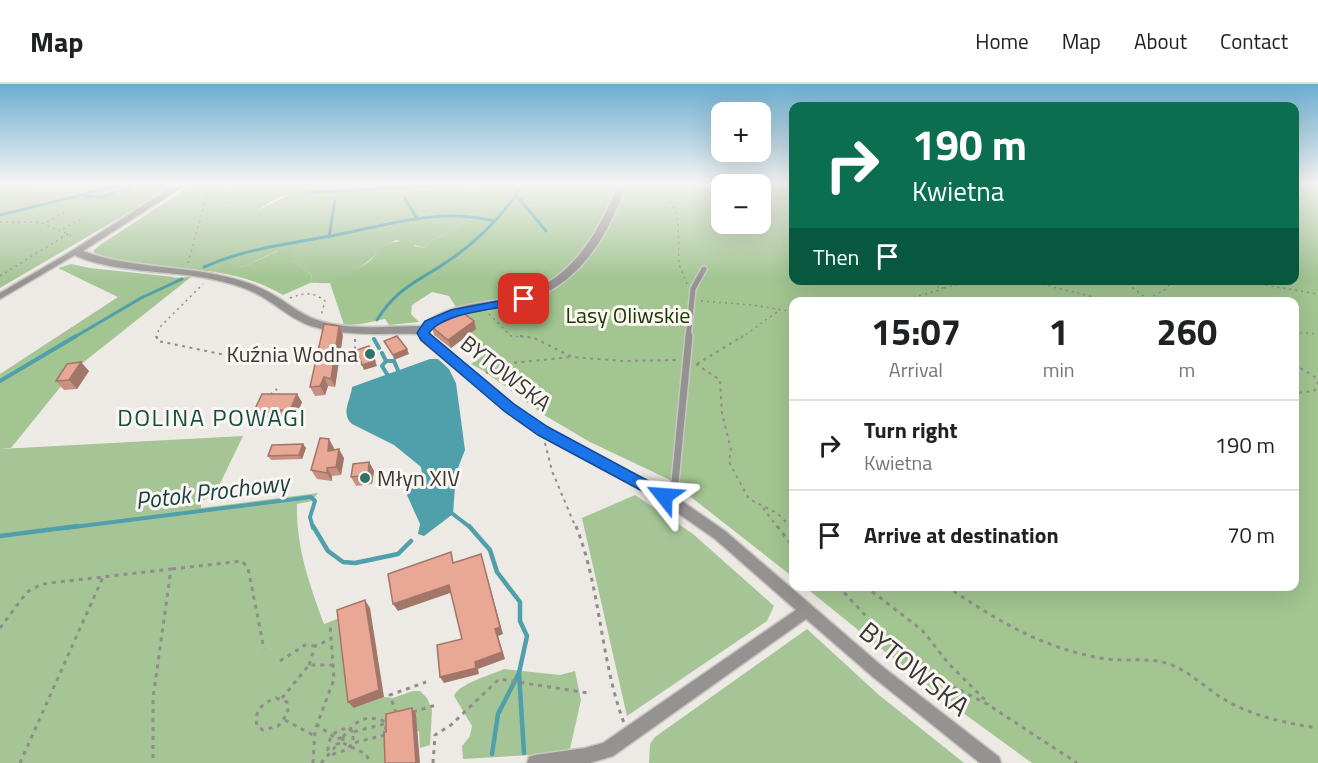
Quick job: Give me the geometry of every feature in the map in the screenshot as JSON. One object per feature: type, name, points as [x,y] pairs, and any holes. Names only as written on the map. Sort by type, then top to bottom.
[{"type":"street","points":[[75,252],[133,216]]},
{"type":"street","points":[[75,252],[108,264],[211,276],[248,286],[279,302],[298,316],[317,324],[360,331],[424,330],[429,324],[455,313],[524,299],[556,282],[580,261],[602,233],[609,216]]},
{"type":"street","name":"BYTOWSKA","points":[[424,330],[425,337],[509,407],[543,431],[664,496],[720,535],[908,697],[993,763]]},
{"type":"street","points":[[536,763],[607,750],[806,611]]},
{"type":"lane","points":[[0,296],[75,252]]},
{"type":"lane","points":[[664,496],[675,482],[693,289],[704,269]]},
{"type":"path","points":[[47,222],[58,216]]},
{"type":"path","points":[[181,273],[189,261],[201,216]]},
{"type":"path","points":[[675,216],[679,228],[677,244],[680,275],[693,289]]},
{"type":"path","points":[[63,229],[81,219]]},
{"type":"path","points":[[0,222],[22,220],[47,222],[75,237]]},
{"type":"path","points":[[0,276],[69,233]]},
{"type":"path","points":[[211,276],[159,328],[156,336],[158,341],[235,357]]},
{"type":"path","points":[[938,285],[940,290]]},
{"type":"path","points":[[940,290],[946,285]]},
{"type":"path","points":[[914,297],[958,285]]},
{"type":"path","points":[[1045,285],[1093,297]]},
{"type":"path","points":[[1128,285],[1141,297]]},
{"type":"path","points":[[1150,297],[1169,285]]},
{"type":"path","points":[[1265,285],[1318,294]]},
{"type":"path","points":[[279,302],[303,292],[319,296],[325,301],[325,308],[317,324]]},
{"type":"path","points":[[692,300],[753,305],[789,312]]},
{"type":"path","points":[[482,306],[511,336],[532,337],[573,357]]},
{"type":"path","points":[[697,364],[722,352],[778,311]]},
{"type":"path","points":[[355,365],[353,353],[360,331]]},
{"type":"path","points":[[1299,332],[1318,334]]},
{"type":"path","points":[[484,373],[518,362],[573,357],[597,357],[624,361],[686,360],[697,364],[720,380],[722,413],[731,450],[729,462],[748,499],[777,513],[789,525]]},
{"type":"path","points":[[1299,367],[1315,378],[1318,384],[1314,391],[1299,392]]},
{"type":"path","points":[[270,396],[277,390]]},
{"type":"path","points":[[262,402],[254,408],[249,420],[272,423]]},
{"type":"path","points":[[543,431],[553,471],[585,551],[601,638],[620,713],[630,736]]},
{"type":"path","points":[[761,507],[789,542]]},
{"type":"path","points":[[0,628],[27,592],[42,584],[103,575],[242,561],[248,568],[264,650]]},
{"type":"path","points":[[153,763],[153,698],[171,569]]},
{"type":"path","points":[[20,763],[103,575]]},
{"type":"path","points":[[843,591],[889,641],[938,679],[992,707],[1077,763]]},
{"type":"path","points":[[872,591],[922,630],[949,664],[992,707]]},
{"type":"path","points":[[953,591],[991,617],[1057,649],[1108,659],[1153,660],[1174,666],[1227,701],[1271,721],[1318,728]]},
{"type":"path","points":[[313,763],[310,752],[313,735],[333,682],[334,664],[329,640],[330,624]]},
{"type":"path","points":[[280,661],[305,645],[315,646],[329,640]]},
{"type":"path","points":[[282,698],[309,665],[315,646]]},
{"type":"path","points":[[309,665],[334,664]]},
{"type":"path","points":[[433,763],[432,745],[437,732],[451,725],[499,679],[588,693]]},
{"type":"path","points":[[396,716],[396,706],[390,701],[390,694],[426,682]]},
{"type":"path","points":[[276,698],[282,698],[289,707],[285,720],[278,726],[263,730],[255,720],[261,706],[276,698]]},
{"type":"path","points":[[352,743],[385,735],[385,723],[388,717],[436,705]]},
{"type":"path","points":[[337,739],[351,731],[354,725],[374,715],[385,723]]},
{"type":"path","points":[[285,720],[313,735]]},
{"type":"path","points":[[330,734],[333,731],[361,730],[385,723]]},
{"type":"path","points":[[316,724],[337,739]]},
{"type":"path","points":[[354,725],[361,730]]},
{"type":"path","points":[[330,752],[346,750],[349,747],[352,743],[351,731]]},
{"type":"path","points":[[330,734],[328,750],[330,752]]},
{"type":"path","points":[[343,737],[343,743]]},
{"type":"path","points":[[337,739],[337,744]]},
{"type":"path","points":[[359,749],[362,741]]},
{"type":"path","points":[[321,763],[337,744],[343,743],[366,754],[370,763]]},
{"type":"green space","points":[[0,216],[123,216],[0,288]]},
{"type":"green space","points":[[145,216],[482,216],[464,222],[446,235],[432,240],[425,248],[396,240],[356,271],[329,283],[310,283],[312,275],[293,261],[292,251],[277,251],[243,267],[224,263],[215,272],[103,259],[93,251]]},
{"type":"green space","name":"Lasy Oliwskie","points":[[482,216],[711,216],[711,234],[771,234],[771,216],[789,216],[789,285],[1299,285],[1299,216],[1318,216],[1318,763],[1032,763],[941,697],[810,591],[1299,591],[1299,297],[789,297],[789,574],[668,479],[590,442],[544,415],[471,364],[487,353],[446,324],[463,318],[449,296],[432,292],[412,305],[411,314],[419,322],[389,325],[385,319],[344,325],[330,283],[361,267],[383,248],[394,242],[414,241],[414,246],[425,248],[432,240],[446,235],[464,222]]},
{"type":"green space","points":[[280,250],[293,251],[293,261],[312,275],[310,283],[283,295],[250,280],[215,272],[224,262],[243,267]]},
{"type":"green space","points":[[71,264],[174,277],[0,377],[0,374],[118,297],[58,268]]},
{"type":"green space","points":[[191,277],[75,369],[11,448],[0,449],[0,377],[168,278]]},
{"type":"green space","points":[[243,436],[216,492],[201,502],[201,508],[318,493],[312,501],[297,504],[301,550],[324,624],[342,617],[354,708],[384,697],[393,698],[420,691],[427,698],[432,710],[430,745],[420,748],[419,731],[417,731],[389,763],[0,763],[0,449]]},
{"type":"green space","points":[[635,495],[693,534],[774,606],[767,621],[627,716],[582,518]]},
{"type":"green space","points":[[807,629],[879,695],[964,763],[649,763],[650,744],[655,737]]},
{"type":"green space","points":[[504,669],[560,675],[575,671],[581,700],[570,749],[548,754],[463,759],[462,746],[470,736],[472,726],[454,696],[468,684]]},
{"type":"water","points":[[430,359],[438,359],[449,369],[456,383],[465,450],[456,473],[453,514],[424,536],[418,534],[420,524],[407,495],[422,474],[421,467],[394,445],[352,424],[346,411],[352,387]]},
{"type":"building","points":[[463,313],[474,321],[448,340],[432,327]]},
{"type":"building","points":[[324,324],[339,326],[331,379],[324,377],[320,386],[310,387]]},
{"type":"building","points":[[397,336],[407,349],[393,355],[384,341]]},
{"type":"building","points":[[369,346],[375,361],[362,365],[357,350]]},
{"type":"building","points":[[81,362],[69,380],[56,381],[67,364]]},
{"type":"building","points":[[262,394],[297,394],[290,410],[254,411]]},
{"type":"building","points":[[320,438],[329,439],[328,451],[339,449],[336,467],[327,468],[327,473],[311,470]]},
{"type":"building","points":[[303,444],[299,455],[268,456],[272,445]]},
{"type":"building","points":[[369,462],[368,475],[351,477],[353,464]]},
{"type":"building","points":[[451,552],[453,563],[481,554],[500,627],[495,629],[502,652],[475,662],[476,668],[440,677],[437,645],[462,639],[449,585],[393,604],[388,574]]},
{"type":"building","points":[[365,600],[379,690],[348,702],[337,610]]},
{"type":"building","points":[[412,708],[416,763],[385,763],[386,714]]},
{"type":"waterway","points":[[329,236],[333,216]]},
{"type":"waterway","points":[[377,320],[401,292],[461,252],[499,216]]},
{"type":"waterway","points":[[533,216],[546,231]]},
{"type":"waterway","points":[[329,236],[432,217],[473,217],[494,221]]},
{"type":"waterway","points":[[204,267],[266,248],[329,236]]},
{"type":"waterway","points":[[73,338],[141,298],[182,279]]},
{"type":"waterway","points":[[0,381],[76,336]]},
{"type":"waterway","points":[[374,339],[379,348]]},
{"type":"waterway","points":[[382,353],[386,361]]},
{"type":"waterway","points":[[386,361],[394,361],[400,375]]},
{"type":"waterway","points":[[386,361],[382,366],[390,379]]},
{"type":"waterway","name":"Potok Prochowy","points":[[66,528],[311,497],[315,501],[310,517],[313,528]]},
{"type":"waterway","points":[[449,511],[470,527]]},
{"type":"waterway","name":"Potok Prochowy","points":[[0,536],[78,526]]},
{"type":"waterway","name":"Potok Prochowy","points":[[313,526],[328,551],[343,562],[355,563],[398,554],[411,541]]},
{"type":"waterway","points":[[470,527],[490,550],[497,572],[520,602],[520,621],[527,636],[519,673]]},
{"type":"waterway","points":[[492,754],[498,714],[519,673]]},
{"type":"waterway","points":[[519,673],[524,753]]},
{"type":"place","name":"Kuźnia Wodna","points":[[370,354]]},
{"type":"place","name":"Młyn XIV","points":[[365,478]]},
{"type":"district","name":"DOLINA POWAGI","points":[[212,417]]},
{"type":"route","points":[[524,299],[455,313],[429,324],[423,333],[509,407],[543,431],[664,496]]}]
